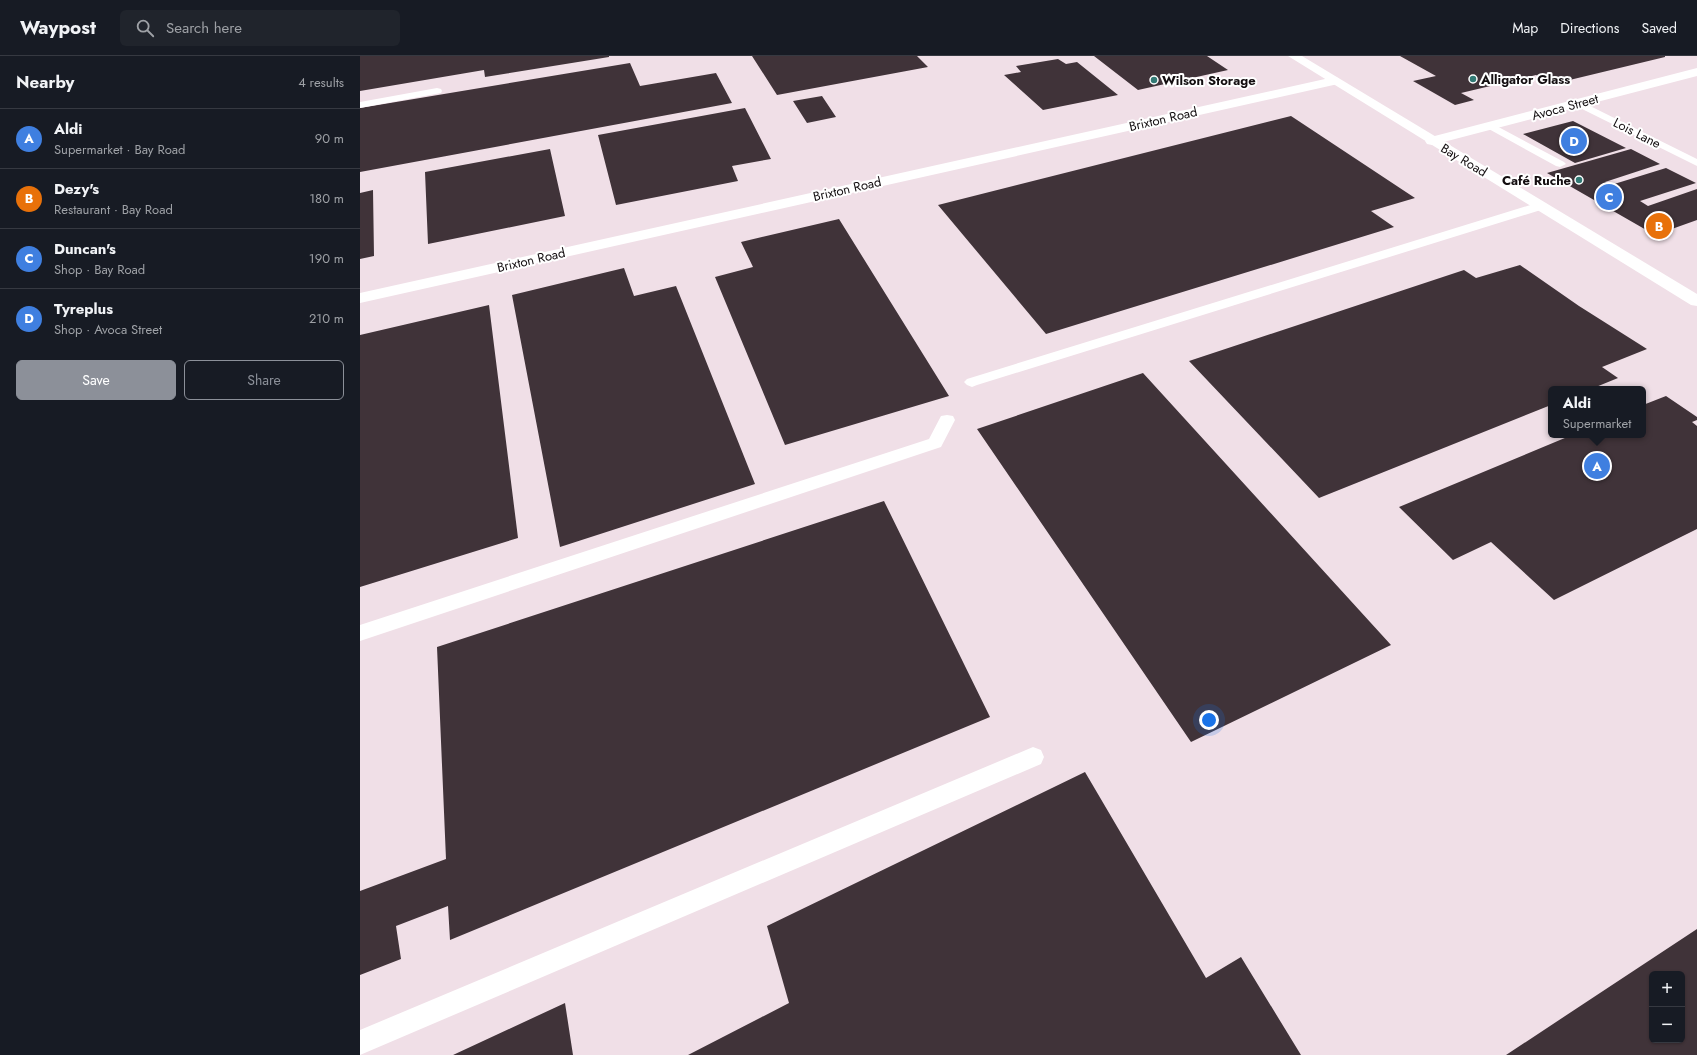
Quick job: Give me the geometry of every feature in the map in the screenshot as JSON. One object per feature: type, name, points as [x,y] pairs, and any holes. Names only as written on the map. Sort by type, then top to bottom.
[{"type":"street","name":"Bay Road","points":[[1294,56],[1697,301]]},
{"type":"street","name":"Avoca Street","points":[[1432,141],[1697,72]]},
{"type":"street","name":"Brixton Road","points":[[360,298],[1334,80]]},
{"type":"lane","points":[[360,105],[437,92]]},
{"type":"lane","name":"Lois Lane","points":[[1578,103],[1697,163]]},
{"type":"lane","points":[[1491,126],[1560,164]]},
{"type":"lane","points":[[972,382],[1540,206]]},
{"type":"lane","points":[[360,633],[934,443],[947,420]]},
{"type":"lane","points":[[360,1043],[1033,757]]},
{"type":"building","points":[[360,56],[609,57],[485,77],[484,70],[360,91]]},
{"type":"building","points":[[752,56],[917,56],[928,67],[777,95]]},
{"type":"building","name":"Wilson Storage","points":[[1094,56],[1207,56],[1228,70],[1138,90]]},
{"type":"building","name":"Alligator Glass","points":[[1400,56],[1665,57],[1553,84],[1536,75],[1461,93],[1474,100],[1455,105],[1413,81],[1436,76]]},
{"type":"building","points":[[1058,59],[1066,64],[1077,62],[1118,95],[1043,110],[1004,75],[1021,72],[1016,66]]},
{"type":"building","points":[[630,63],[640,86],[716,73],[732,103],[360,172],[360,108]]},
{"type":"building","points":[[822,96],[836,117],[807,123],[793,101]]},
{"type":"building","points":[[745,108],[771,159],[732,166],[738,181],[616,205],[598,135]]},
{"type":"building","points":[[1291,116],[1415,198],[1371,211],[1394,227],[1046,334],[938,205]]},
{"type":"building","points":[[1573,121],[1626,148],[1575,163],[1523,134]]},
{"type":"building","points":[[550,149],[565,216],[428,244],[425,172]]},
{"type":"building","points":[[1631,149],[1660,164],[1605,182],[1611,185],[1666,168],[1696,183],[1640,201],[1648,206],[1697,189],[1697,220],[1655,235],[1547,173]]},
{"type":"building","points":[[373,190],[374,256],[360,259],[360,193]]},
{"type":"building","points":[[839,219],[949,396],[785,445],[715,277],[753,267],[741,242]]},
{"type":"building","points":[[1520,265],[1579,306],[1647,349],[1602,367],[1618,378],[1598,386],[1548,386],[1548,406],[1319,498],[1189,361],[1464,270],[1476,278]]},
{"type":"building","points":[[624,268],[634,296],[676,286],[755,484],[560,547],[512,295]]},
{"type":"building","points":[[489,305],[518,538],[360,587],[360,335]]},
{"type":"building","points":[[1143,373],[1391,645],[1191,742],[977,429]]},
{"type":"building","points":[[1666,396],[1697,417],[1697,420],[1692,422],[1697,426],[1697,529],[1554,600],[1491,542],[1453,560],[1399,507],[1565,438],[1646,438],[1646,404]]},
{"type":"building","points":[[884,501],[990,717],[450,940],[448,906],[396,926],[401,959],[360,975],[360,891],[446,859],[437,647]]},
{"type":"building","points":[[1085,772],[1206,978],[1241,957],[1301,1055],[688,1055],[789,1003],[767,926]]},
{"type":"building","points":[[1697,929],[1697,1055],[1506,1055]]},
{"type":"building","points":[[565,1003],[573,1055],[453,1055]]},
{"type":"place","name":"Alligator Glass","points":[[1473,79]]},
{"type":"place","name":"Wilson Storage","points":[[1154,80]]},
{"type":"place","name":"Tyreplus","points":[[1574,141]]},
{"type":"place","name":"Café Ruche","points":[[1579,180]]},
{"type":"place","name":"Duncan's","points":[[1609,197]]},
{"type":"place","name":"Dezy's","points":[[1659,226]]},
{"type":"place","name":"Aldi","points":[[1597,466]]}]
